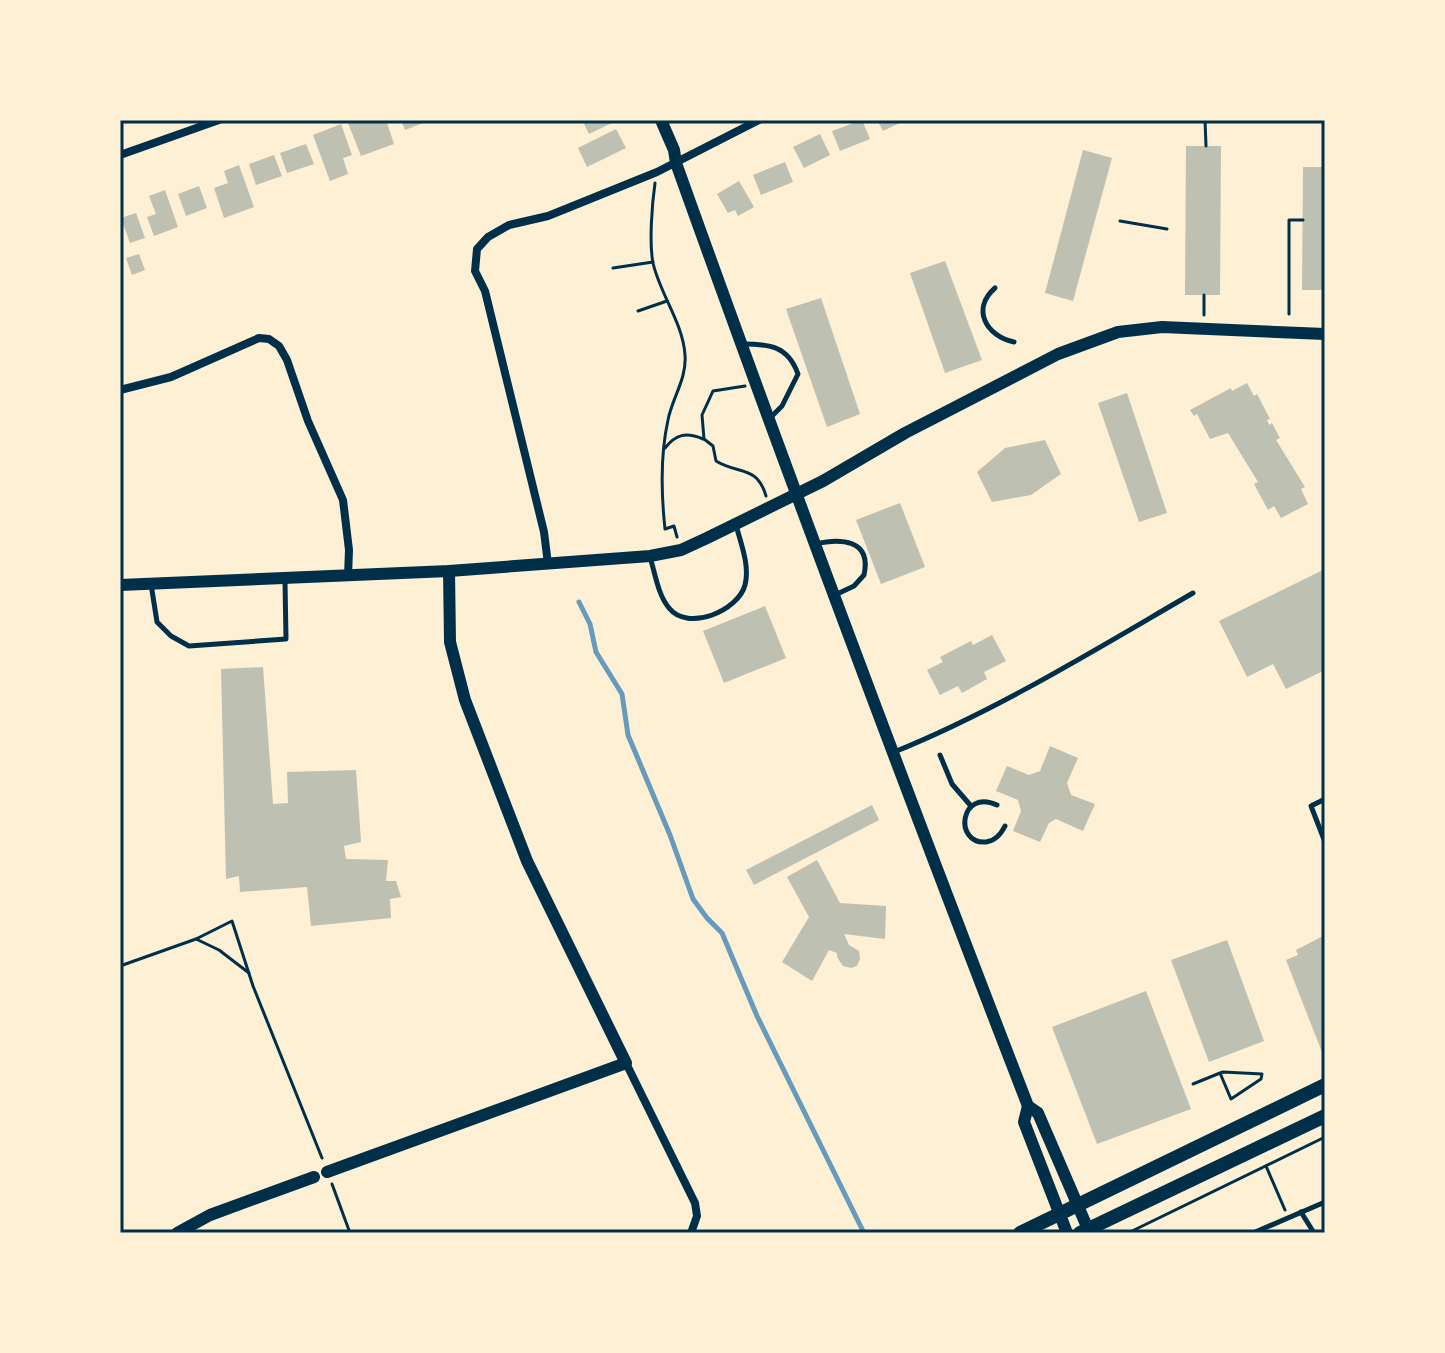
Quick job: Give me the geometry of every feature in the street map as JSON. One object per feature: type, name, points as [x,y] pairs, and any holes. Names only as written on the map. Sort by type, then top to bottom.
[{"type":"main road","points":[[1020,1233],[1325,1085]]},
{"type":"main road","points":[[1086,1232],[1325,1116]]},
{"type":"street","points":[[120,155],[219,120]]},
{"type":"street","points":[[661,120],[814,544],[1028,1106],[1038,1113],[1078,1204],[1086,1232]]},
{"type":"street","points":[[548,564],[544,532],[485,291],[475,271],[477,249],[488,237],[509,225],[548,216],[657,172],[759,120]]},
{"type":"street","points":[[120,585],[449,571],[650,556],[681,550],[796,493],[1058,354],[1118,332],[1162,327],[1204,327],[1325,334]]},
{"type":"street","points":[[120,390],[171,377],[259,338],[269,339],[279,346],[343,500],[349,550],[348,576]]},
{"type":"street","points":[[449,571],[450,642],[465,700],[527,861],[695,1203],[697,1216],[691,1233]]},
{"type":"street","points":[[177,1233],[210,1215],[626,1063]]},
{"type":"street","points":[[1028,1106],[1024,1122],[1067,1233]]},
{"type":"lane","points":[[995,288],[985,301],[983,311],[987,325],[991,333],[1014,342]]},
{"type":"lane","points":[[741,344],[778,348],[793,359],[798,374],[793,387],[769,420]]},
{"type":"lane","points":[[650,556],[668,607],[677,616],[689,619],[706,617],[735,603],[745,583],[745,559],[736,523]]},
{"type":"lane","points":[[814,544],[841,539],[856,545],[864,558],[864,575],[854,586],[833,595]]},
{"type":"lane","points":[[151,583],[157,622],[171,636],[189,646],[286,639],[285,578]]},
{"type":"lane","points":[[893,752],[932,737],[1193,593]]},
{"type":"lane","points":[[940,755],[952,784],[971,806]]},
{"type":"lane","points":[[1325,799],[1311,806],[1325,842]]},
{"type":"lane","points":[[997,805],[984,801],[971,806],[965,817],[966,830],[976,840],[989,842],[1005,826]]},
{"type":"lane","points":[[1253,1233],[1325,1202]]},
{"type":"lane","points":[[1301,1212],[1314,1233]]},
{"type":"path","points":[[1205,120],[1206,146]]},
{"type":"path","points":[[657,172],[652,207],[653,262],[683,341],[686,359],[677,396],[668,415],[665,448]]},
{"type":"path","points":[[1289,314],[1289,220],[1303,220]]},
{"type":"path","points":[[1120,221],[1167,229]]},
{"type":"path","points":[[613,268],[653,262]]},
{"type":"path","points":[[1204,295],[1204,327]]},
{"type":"path","points":[[638,311],[667,301]]},
{"type":"path","points":[[704,439],[702,415],[713,391],[756,386]]},
{"type":"path","points":[[681,550],[674,526],[665,529],[661,491],[662,455],[672,438],[683,434],[704,439],[713,446],[716,461],[759,478],[769,506]]},
{"type":"path","points":[[120,966],[196,939],[232,921],[249,973],[350,1233]]},
{"type":"path","points":[[196,939],[219,950],[249,973]]},
{"type":"path","points":[[1193,1084],[1220,1073],[1223,1072],[1262,1074],[1261,1079],[1231,1099],[1220,1073]]},
{"type":"path","points":[[1128,1233],[1325,1137]]},
{"type":"path","points":[[1266,1166],[1289,1218]]},
{"type":"building","points":[[386,120],[394,144],[361,156],[348,123]]},
{"type":"building","points":[[401,120],[431,120],[405,130]]},
{"type":"building","points":[[582,120],[618,120],[589,134]]},
{"type":"building","points":[[862,120],[870,139],[840,151],[832,131]]},
{"type":"building","points":[[877,120],[906,120],[883,131]]},
{"type":"building","points":[[341,124],[352,155],[343,158],[348,174],[330,181],[313,135]]},
{"type":"building","points":[[616,129],[626,148],[587,167],[578,148]]},
{"type":"building","points":[[820,134],[830,155],[804,168],[793,147]]},
{"type":"building","points":[[306,144],[314,164],[287,173],[280,153]]},
{"type":"building","points":[[1186,146],[1221,146],[1220,295],[1185,295]]},
{"type":"building","points":[[1083,150],[1112,158],[1073,301],[1045,293]]},
{"type":"building","points":[[274,155],[282,176],[256,185],[249,164]]},
{"type":"building","points":[[785,162],[793,182],[761,195],[753,175]]},
{"type":"building","points":[[239,165],[254,207],[224,218],[214,188],[228,183],[224,171]]},
{"type":"building","points":[[1303,167],[1325,167],[1325,290],[1302,290]]},
{"type":"building","points":[[739,181],[754,207],[738,216],[735,210],[728,213],[717,194]]},
{"type":"building","points":[[199,186],[207,208],[186,216],[178,194]]},
{"type":"building","points":[[165,190],[178,227],[154,236],[147,217],[156,214],[149,196]]},
{"type":"building","points":[[136,213],[145,238],[130,243],[121,218]]},
{"type":"building","points":[[139,254],[145,270],[132,275],[126,258]]},
{"type":"building","points":[[945,261],[982,360],[945,373],[910,273]]},
{"type":"building","points":[[821,298],[860,414],[827,427],[786,309]]},
{"type":"building","points":[[1247,383],[1254,396],[1257,394],[1270,419],[1267,420],[1269,425],[1272,423],[1280,438],[1276,440],[1305,487],[1301,489],[1308,504],[1281,518],[1274,506],[1268,510],[1254,484],[1258,482],[1228,433],[1210,439],[1197,414],[1194,416],[1190,410]]},
{"type":"building","points":[[1127,393],[1167,513],[1139,522],[1098,403]]},
{"type":"building","points":[[1045,440],[1061,474],[1031,495],[992,502],[977,472],[1005,448]]},
{"type":"building","points":[[900,503],[925,567],[881,584],[856,520]]},
{"type":"building","points":[[1325,569],[1325,670],[1286,689],[1273,664],[1247,677],[1219,621]]},
{"type":"building","points":[[765,606],[786,658],[724,683],[703,631]]},
{"type":"building","points":[[992,635],[1006,661],[984,672],[987,679],[962,693],[958,686],[940,695],[927,670],[943,662],[940,657],[971,641],[973,645]]},
{"type":"building","points":[[263,667],[273,804],[288,803],[287,772],[356,770],[361,842],[344,846],[346,859],[388,860],[386,881],[396,881],[401,897],[390,899],[391,918],[311,926],[307,887],[240,892],[239,876],[226,879],[221,669]]},
{"type":"building","points":[[1050,746],[1078,758],[1067,783],[1071,795],[1095,804],[1083,831],[1056,819],[1049,823],[1040,842],[1013,831],[1021,811],[1018,800],[996,791],[1007,766],[1029,775],[1040,771]]},
{"type":"building","points":[[872,805],[879,820],[754,885],[746,870]]},
{"type":"building","points":[[817,860],[840,903],[886,906],[885,939],[844,934],[849,945],[859,951],[857,966],[843,966],[837,953],[829,950],[812,981],[782,962],[809,917],[787,877]]},
{"type":"building","points":[[1323,936],[1325,1060],[1286,960],[1298,955],[1296,950]]},
{"type":"building","points":[[1227,940],[1264,1041],[1209,1062],[1171,960]]},
{"type":"building","points":[[1146,991],[1191,1109],[1097,1144],[1052,1027]]},
{"type":"waterway","points":[[579,602],[590,624],[596,652],[622,694],[628,735],[693,899],[722,933],[757,1016],[864,1233]]}]
